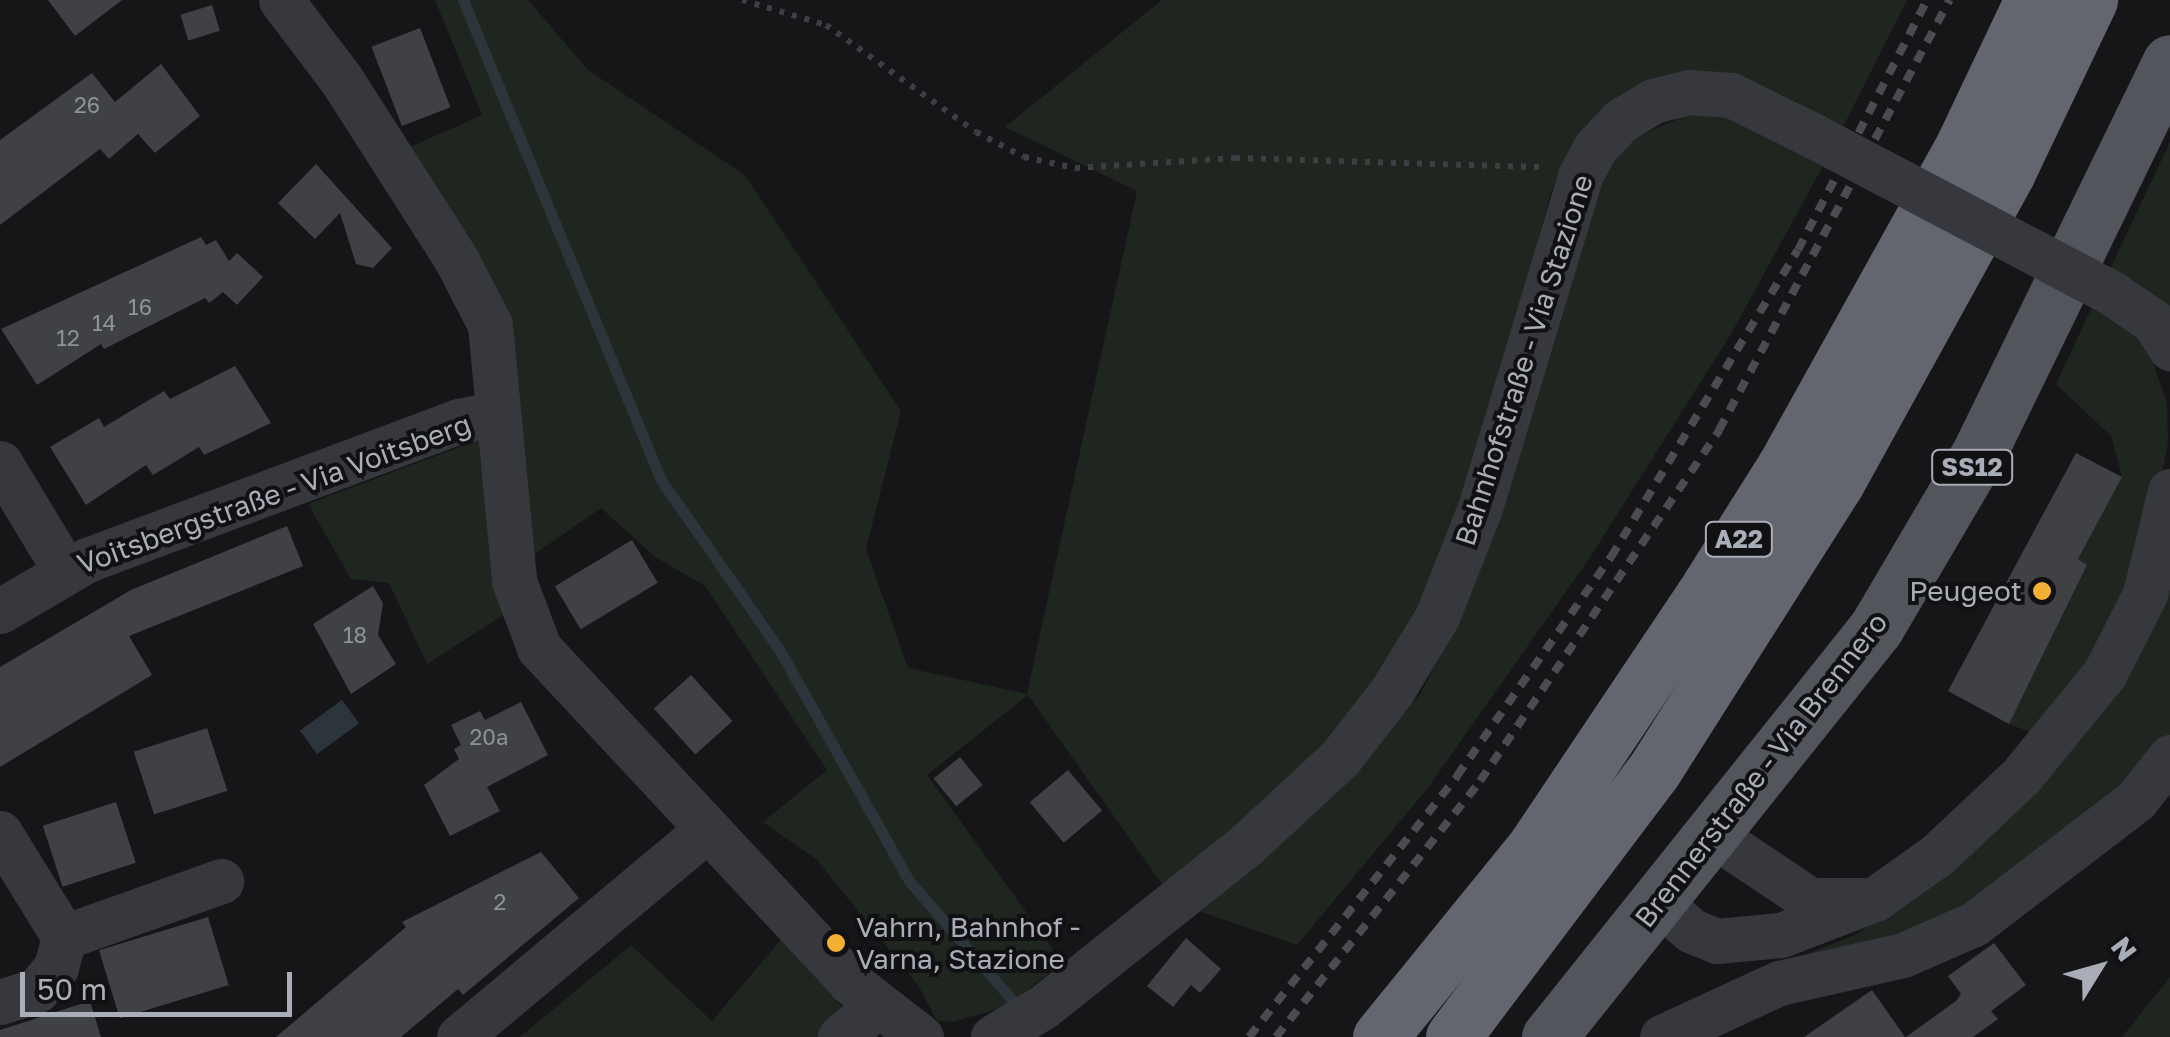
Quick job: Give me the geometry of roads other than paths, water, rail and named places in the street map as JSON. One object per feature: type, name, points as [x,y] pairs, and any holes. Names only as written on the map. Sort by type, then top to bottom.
[{"type":"highway","name":"A22","points":[[1380,1037],[1535,846],[1784,467],[1963,145],[2032,0]]},
{"type":"highway","name":"A22","points":[[1453,1037],[1653,772],[1836,484],[2008,172],[2090,0]]},
{"type":"main road","name":"Brennerstraße - Via Brennero","points":[[1550,1037],[1876,628],[1960,487],[2170,62]]},
{"type":"street","points":[[281,0],[332,66],[456,259],[496,348],[498,413],[514,581],[539,648],[876,1008],[921,1037]]},
{"type":"street","name":"Bahnhofstraße - Via Stazione","points":[[1015,1025],[1295,803],[1392,691],[1436,617],[1480,508],[1580,176],[1620,120],[1653,101],[1690,92],[1731,94],[2113,294],[2154,322],[2170,348]]},
{"type":"street","name":"Voitsbergstraße - Via Voitsberg","points":[[0,611],[66,572],[383,448],[498,413]]},
{"type":"street","points":[[0,462],[66,572]]},
{"type":"street","points":[[1659,903],[1692,932],[1717,941],[1781,935],[1875,898],[1980,818],[2105,673],[2145,594],[2170,491]]},
{"type":"street","points":[[1662,1037],[1779,984],[1886,960],[1974,924],[2136,800],[2170,757]]},
{"type":"street","points":[[459,1037],[706,830]]},
{"type":"street","points":[[0,832],[64,937],[56,967],[37,990],[0,1002]]},
{"type":"street","points":[[1713,835],[1810,900],[1875,898]]},
{"type":"street","points":[[64,937],[221,881]]},
{"type":"street","points":[[840,1037],[876,1008]]},
{"type":"waterway","points":[[463,0],[661,480],[779,649],[910,882],[1020,1009]]},
{"type":"railway","points":[[1249,1037],[1457,776],[1611,557],[1798,250],[1927,0]]},
{"type":"railway","points":[[1276,1037],[1480,781],[1719,430],[1950,0]]},
{"type":"place","name":"Peugeot","points":[[2042,591]]},
{"type":"place","name":"Vahrn, Bahnhof - Varna, Stazione","points":[[836,943]]}]
